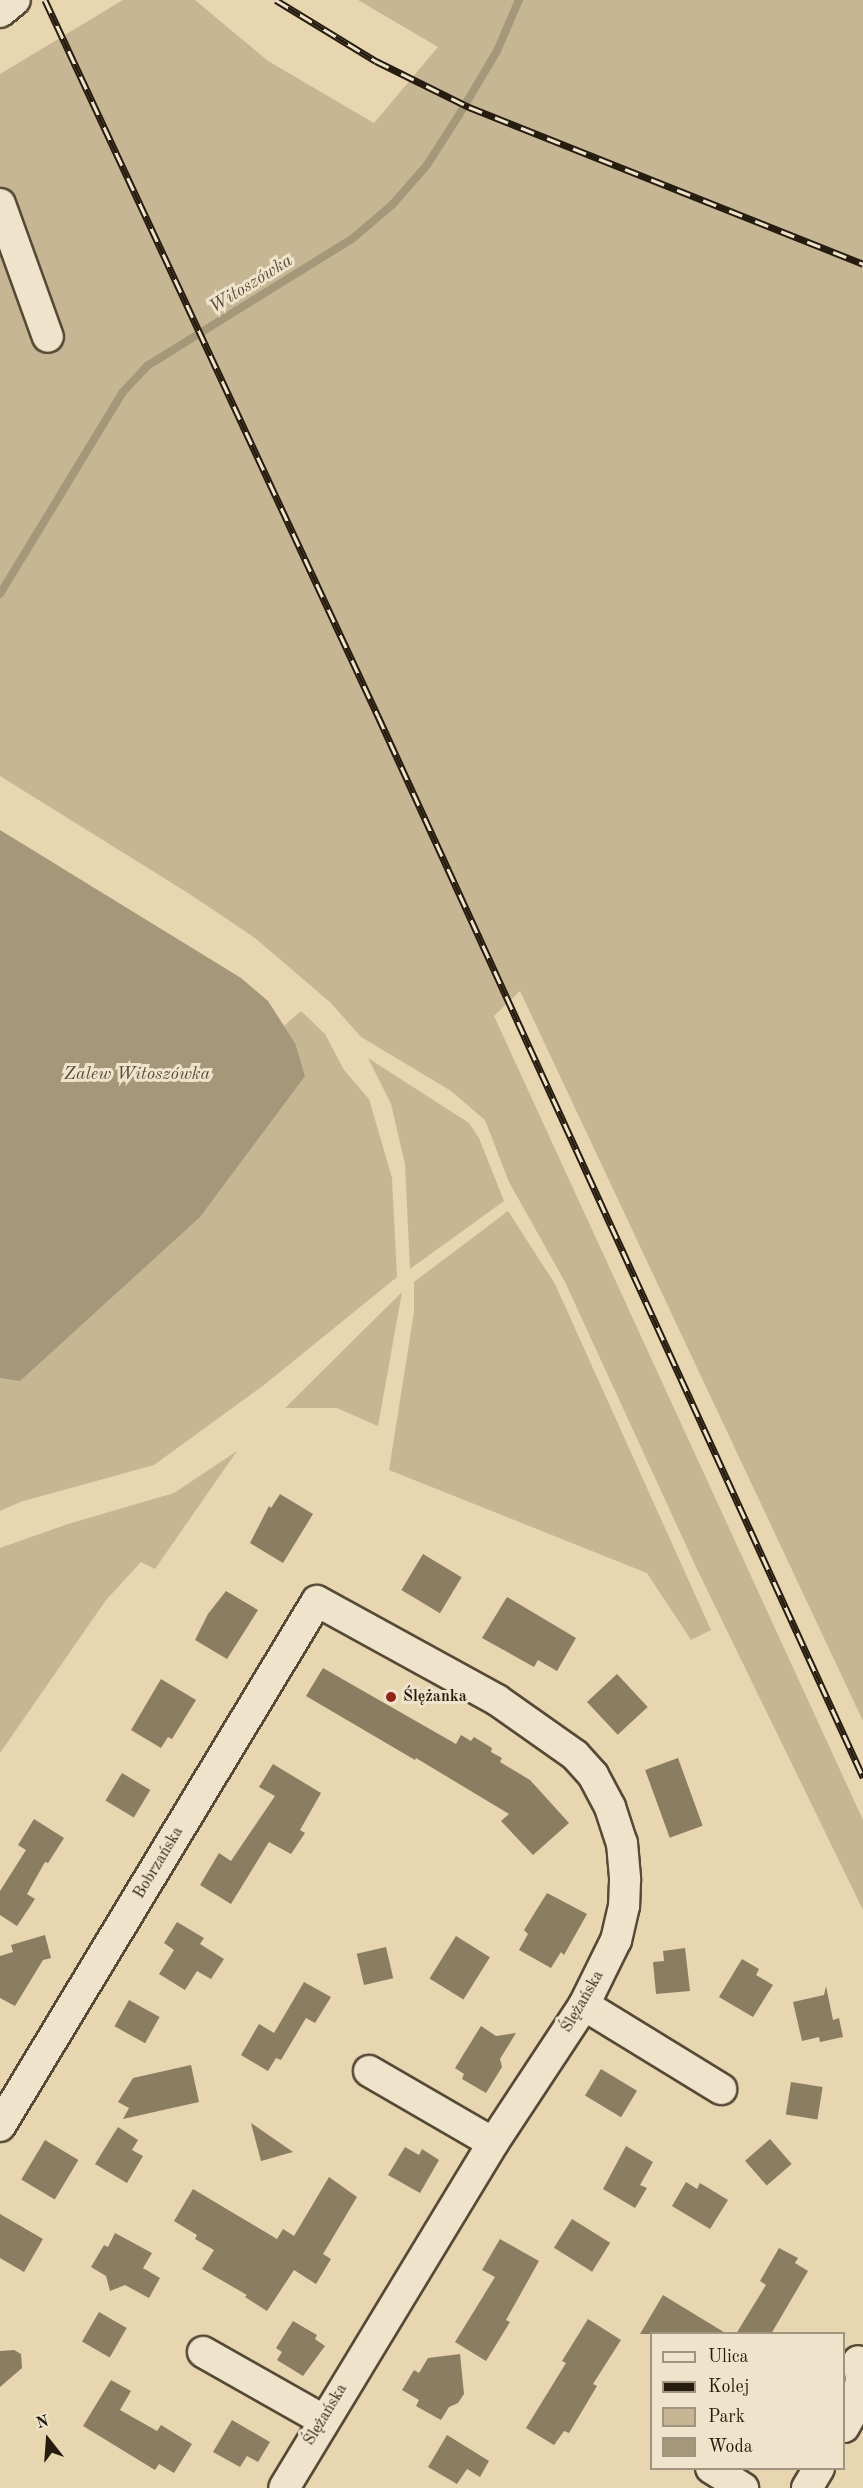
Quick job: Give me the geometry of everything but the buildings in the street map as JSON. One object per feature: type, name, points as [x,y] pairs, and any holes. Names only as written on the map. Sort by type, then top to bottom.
[{"type":"street","points":[[0,12],[15,0]]},
{"type":"street","points":[[0,204],[48,337]]},
{"type":"street","name":"Ślężańska","points":[[284,2488],[323,2420],[494,2144],[584,2005],[616,1940],[625,1889],[622,1843],[610,1807],[593,1775],[575,1755],[496,1700],[318,1600]]},
{"type":"street","name":"Bobrzańska","points":[[0,2126],[318,1600]]},
{"type":"street","points":[[584,2005],[721,2089]]},
{"type":"street","points":[[369,2071],[494,2144]]},
{"type":"street","points":[[203,2352],[323,2420]]},
{"type":"street","points":[[845,2424],[856,2405],[861,2379],[858,2361]]},
{"type":"street","points":[[713,2470],[743,2488]]},
{"type":"street","points":[[807,2488],[818,2470]]},
{"type":"green space","points":[[123,0],[195,0],[268,61],[374,123],[438,47],[358,0],[863,0],[863,1721],[520,991],[494,1016],[863,1820],[863,1910],[696,1567],[565,1282],[509,1182],[485,1120],[451,1091],[361,1037],[331,1003],[255,938],[188,893],[0,776],[0,74]]},
{"type":"green space","points":[[301,1011],[325,1034],[344,1070],[369,1099],[392,1178],[397,1277],[264,1385],[154,1465],[20,1502],[0,1511],[0,1378],[20,1380],[295,1043],[284,1026]]},
{"type":"green space","points":[[368,1058],[469,1123],[479,1138],[504,1201],[410,1269],[405,1164],[391,1104]]},
{"type":"green space","points":[[508,1211],[555,1284],[711,1630],[691,1640],[647,1573],[389,1470],[414,1312],[414,1282]]},
{"type":"green space","points":[[402,1292],[378,1426],[337,1408],[285,1408]]},
{"type":"green space","points":[[237,1451],[155,1569],[141,1562],[106,1600],[0,1753],[0,1548],[68,1524],[174,1493]]},
{"type":"water","name":"Zalew Witoszówka","points":[[0,830],[241,978],[268,1001],[295,1043],[305,1076],[200,1217],[20,1381],[0,1378]]},
{"type":"waterway","name":"Witoszówka","points":[[0,594],[122,393],[147,366],[352,239],[392,205],[427,165],[459,115],[497,51],[519,0]]},
{"type":"railway","points":[[45,0],[378,716],[863,1777]]},
{"type":"railway","points":[[276,0],[376,61],[469,107],[863,264]]},
{"type":"place","name":"Ślężanka","points":[[391,1697]]}]
